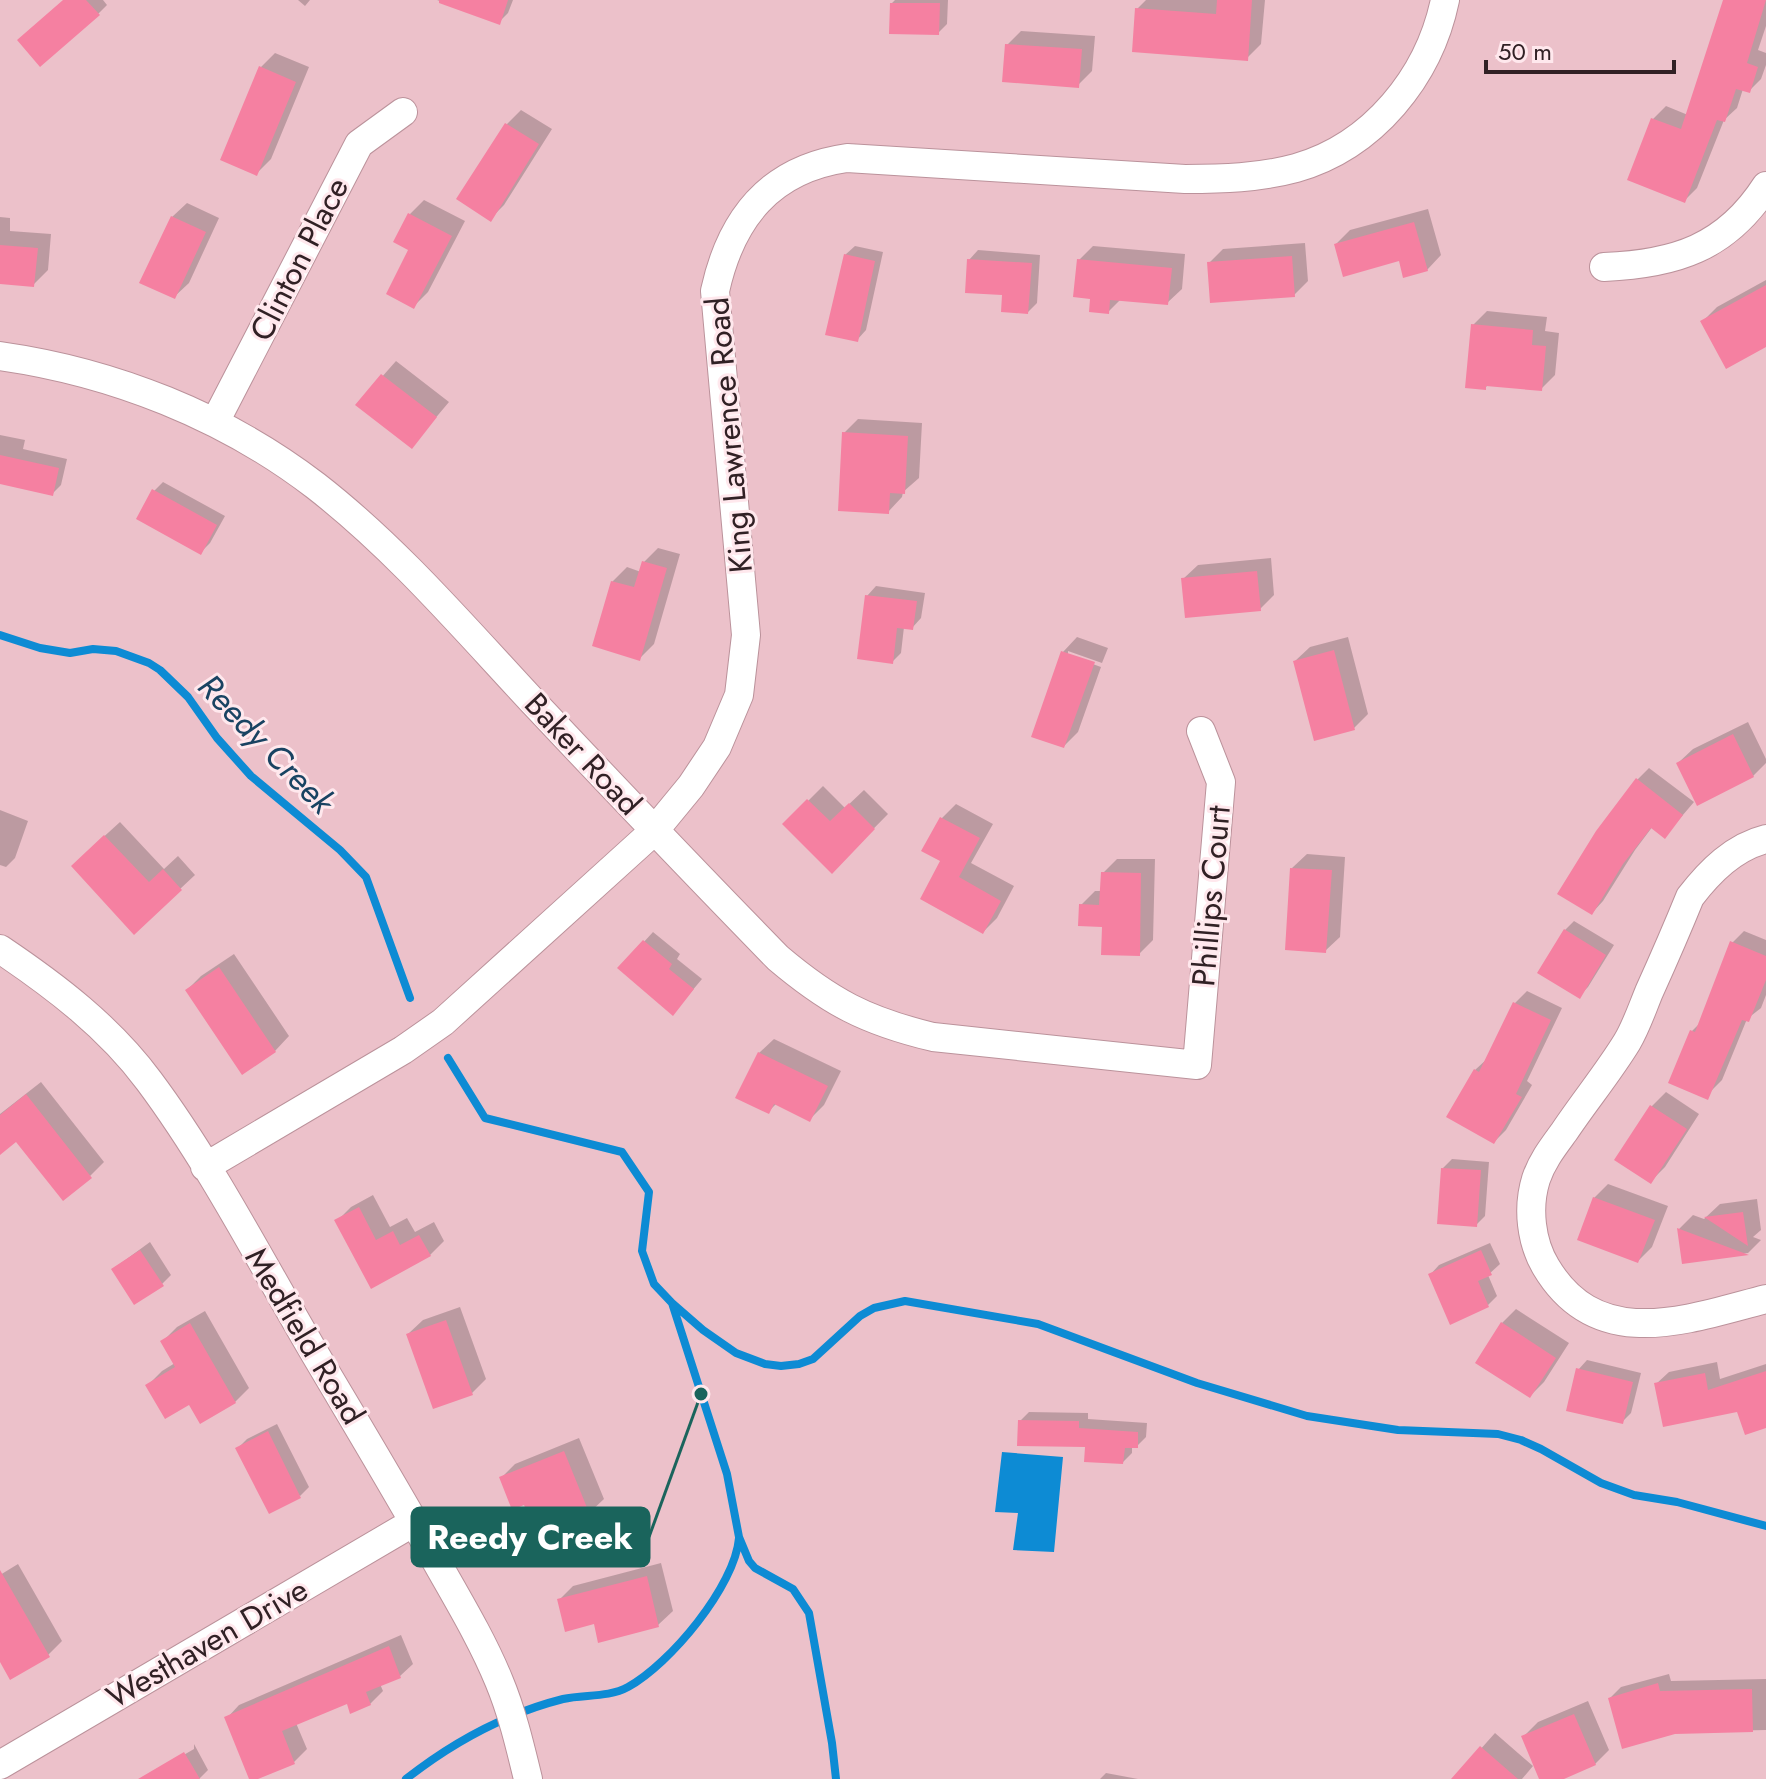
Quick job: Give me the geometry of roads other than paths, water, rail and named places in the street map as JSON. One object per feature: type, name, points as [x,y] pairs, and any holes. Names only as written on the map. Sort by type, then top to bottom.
[{"type":"street","name":"King Lawrence Road","points":[[205,1167],[403,1050],[443,1022],[654,831],[691,786],[717,747],[739,695],[746,635],[715,291],[721,262],[730,240],[744,215],[763,195],[796,173],[825,161],[847,158],[1185,179],[1229,179],[1299,167],[1344,147],[1373,126],[1396,103],[1424,60],[1440,22],[1445,0]]},
{"type":"street","name":"Clinton Place","points":[[215,422],[359,144],[403,112]]},
{"type":"street","points":[[1604,267],[1672,259],[1700,248],[1746,214],[1766,186]]},
{"type":"street","name":"Baker Road","points":[[0,356],[78,371],[134,388],[215,422],[314,484],[380,542],[778,958],[836,1002],[867,1018],[933,1037],[1197,1065]]},
{"type":"street","name":"Phillips Court","points":[[1197,1065],[1221,782],[1201,731]]},
{"type":"street","points":[[1766,839],[1739,850],[1720,863],[1690,897],[1628,1040],[1542,1163],[1533,1193],[1531,1216],[1542,1260],[1554,1280],[1569,1297],[1609,1319],[1654,1325],[1766,1299]]},
{"type":"street","name":"Medfield Road","points":[[0,949],[61,993],[121,1048],[149,1080],[205,1167],[479,1638],[500,1681],[516,1727],[528,1779]]},
{"type":"street","name":"Westhaven Drive","points":[[0,1765],[414,1522]]},
{"type":"water","points":[[1002,1452],[1063,1457],[1054,1552],[1013,1550],[1018,1513],[995,1512]]},
{"type":"waterway","name":"Reedy Creek","points":[[0,635],[40,648],[70,653],[93,649],[116,651],[160,670],[188,697],[217,738],[251,776],[340,850],[366,877],[410,998]]},
{"type":"waterway","name":"Reedy Creek","points":[[448,1058],[485,1118],[622,1152],[649,1192],[642,1251],[654,1284],[672,1303],[727,1474],[739,1537],[755,1568],[793,1589],[809,1613],[836,1779]]},
{"type":"waterway","points":[[672,1303],[736,1353],[765,1364],[781,1366],[813,1359],[860,1316],[874,1308],[905,1301],[1038,1324],[1197,1383],[1307,1416],[1398,1430],[1498,1434],[1521,1440],[1601,1483],[1634,1495],[1677,1502],[1766,1526]]},
{"type":"waterway","points":[[406,1779],[461,1741],[500,1721],[563,1699],[620,1690],[645,1676],[681,1642],[713,1600],[735,1557],[739,1538]]},
{"type":"place","name":"Reedy Creek","points":[[701,1394]]}]
